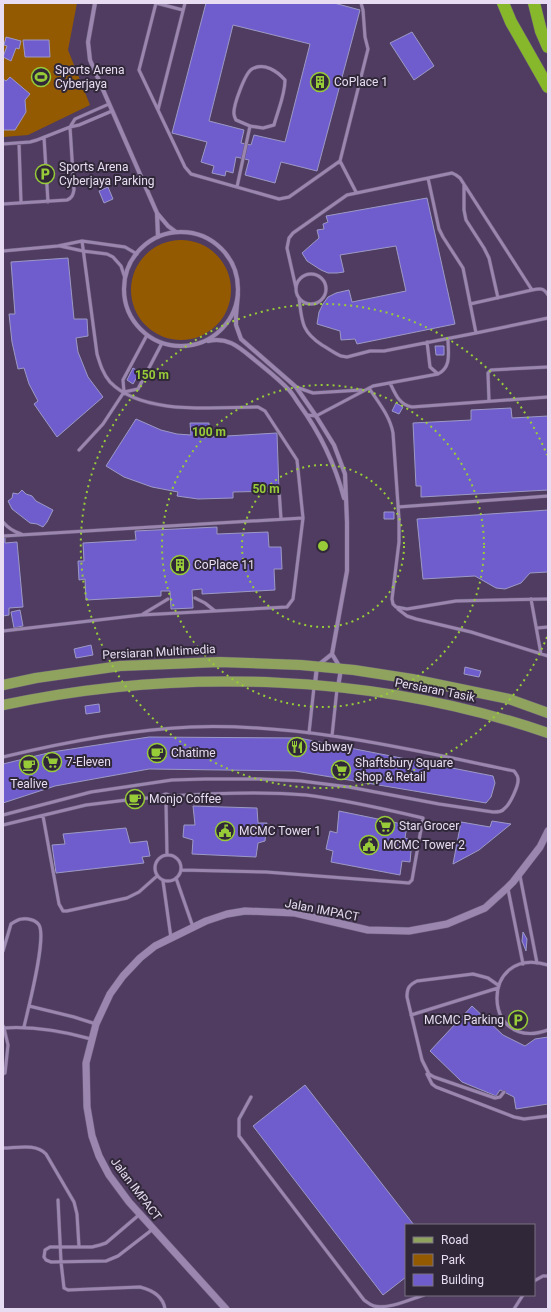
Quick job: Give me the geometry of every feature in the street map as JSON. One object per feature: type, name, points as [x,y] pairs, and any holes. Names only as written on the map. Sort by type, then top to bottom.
[{"type":"highway","points":[[503,3],[511,22],[548,87]]},
{"type":"highway","points":[[534,3],[541,31],[548,47]]},
{"type":"main road","name":"Persiaran Multimedia","points":[[3,685],[36,678],[120,666],[219,662],[317,666]]},
{"type":"main road","name":"Persiaran Tasik","points":[[317,666],[412,679],[468,690],[509,699],[548,713]]},
{"type":"main road","points":[[3,705],[79,692],[130,686],[234,681],[315,685]]},
{"type":"main road","name":"Persiaran Tasik","points":[[315,685],[377,692],[473,711],[548,733]]},
{"type":"street","points":[[95,3],[88,42],[90,60],[157,213],[168,226],[176,232]]},
{"type":"street","points":[[157,213],[158,237]]},
{"type":"street","points":[[315,685],[317,666],[332,654],[347,571],[346,504],[345,474],[334,445],[296,387],[241,339],[236,325],[238,285],[234,268],[222,249],[203,236],[176,232],[158,237],[147,244],[132,261],[125,278],[124,294],[132,319],[147,335],[169,345],[184,346],[220,340],[228,341],[238,346],[289,390],[307,415],[326,448],[338,476],[346,504]]},
{"type":"street","points":[[200,343],[212,337],[223,328],[233,313],[238,294]]},
{"type":"street","points":[[332,654],[341,669],[338,687]]},
{"type":"street","name":"Jalan IMPACT","points":[[226,1309],[140,1214],[109,1175],[99,1156],[92,1136],[87,1106],[86,1063],[96,1024],[110,994],[123,976],[140,958],[155,946],[206,921],[227,914],[244,911],[267,911],[295,914],[368,930],[409,931],[447,924],[485,908],[507,888],[540,847],[548,831]]},
{"type":"lane","points":[[183,10],[156,3],[139,70],[188,171],[191,174],[236,187],[284,198],[289,197],[340,161],[368,49],[364,37],[363,10],[361,3]]},
{"type":"lane","points":[[158,110],[185,3]]},
{"type":"lane","points":[[256,67],[269,68],[279,73],[285,80],[281,103],[274,125],[263,128],[250,126],[236,120],[234,114],[239,92],[251,69],[256,67]]},
{"type":"lane","points":[[3,204],[67,200],[73,196],[74,190],[70,127],[75,119],[109,104]]},
{"type":"lane","points":[[3,144],[30,142],[79,125],[112,111]]},
{"type":"lane","points":[[236,187],[250,126]]},
{"type":"lane","points":[[44,137],[48,202]]},
{"type":"lane","points":[[19,143],[21,203]]},
{"type":"lane","points":[[340,161],[356,192]]},
{"type":"lane","points":[[532,290],[464,185],[456,175],[452,173],[347,195],[293,233],[289,238],[287,248],[304,326],[311,338],[341,356],[347,357],[370,351],[384,351],[548,318]]},
{"type":"lane","points":[[428,178],[439,229],[463,268],[476,333]]},
{"type":"lane","points":[[464,185],[464,210],[466,220],[489,258],[498,298]]},
{"type":"lane","points":[[3,631],[142,615],[287,607],[293,599],[304,518],[297,460],[265,411],[258,407],[177,407],[155,405],[136,399],[111,382],[101,366],[97,354],[82,241]]},
{"type":"lane","points":[[3,252],[58,246],[82,241],[125,247],[137,254]]},
{"type":"lane","points":[[58,246],[113,256],[121,266],[125,278]]},
{"type":"lane","points":[[296,288],[300,279],[307,275],[316,275],[325,285],[325,294],[315,303],[306,303],[299,298]]},
{"type":"lane","points":[[470,304],[532,290],[542,289],[545,290],[548,295]]},
{"type":"lane","points":[[79,450],[103,424],[124,392],[123,380],[147,335]]},
{"type":"lane","points":[[307,415],[316,416],[369,388],[390,382],[438,374],[446,367],[448,361],[448,338]]},
{"type":"lane","points":[[426,342],[430,367],[438,374]]},
{"type":"lane","points":[[124,392],[138,389],[162,343]]},
{"type":"lane","points":[[489,401],[488,373],[491,370],[548,367]]},
{"type":"lane","points":[[390,382],[398,400],[407,406],[548,397]]},
{"type":"lane","points":[[296,387],[313,393],[363,390]]},
{"type":"lane","points":[[369,388],[391,425],[398,507],[399,542],[392,599],[393,604],[407,616],[471,632],[548,656]]},
{"type":"lane","points":[[279,489],[281,519]]},
{"type":"lane","points":[[398,507],[548,496]]},
{"type":"lane","points":[[3,536],[304,518]]},
{"type":"lane","points":[[3,522],[12,531],[24,535]]},
{"type":"lane","points":[[195,598],[199,599],[215,611]]},
{"type":"lane","points":[[396,607],[402,609],[456,601],[548,598]]},
{"type":"lane","points":[[142,615],[168,599]]},
{"type":"lane","points":[[532,599],[541,654]]},
{"type":"lane","points":[[537,628],[548,627]]},
{"type":"lane","points":[[309,733],[315,685]]},
{"type":"lane","points":[[332,736],[338,687]]},
{"type":"lane","points":[[3,757],[74,741],[146,730],[192,727],[224,727],[309,733],[388,745],[514,771],[518,775],[517,786],[506,808],[501,811],[493,812],[301,781],[260,779],[172,780],[91,792],[3,815]]},
{"type":"lane","points":[[3,825],[86,805],[135,798],[162,797],[165,794],[169,796],[231,792],[306,796],[366,805],[423,818],[412,880],[409,883],[266,872],[181,870]]},
{"type":"lane","points":[[167,855],[166,802],[169,800],[169,796]]},
{"type":"lane","points":[[162,797],[166,802]]},
{"type":"lane","points":[[44,816],[59,904],[63,911],[127,898],[140,892],[157,876]]},
{"type":"lane","points":[[167,855],[175,856],[178,859],[181,870],[176,878],[164,881],[157,876],[154,868],[156,860],[167,855]]},
{"type":"lane","points":[[519,874],[537,963]]},
{"type":"lane","points":[[176,878],[193,927]]},
{"type":"lane","points":[[164,881],[171,938]]},
{"type":"lane","points":[[507,888],[523,964]]},
{"type":"lane","points":[[3,951],[11,924],[22,918],[33,920],[38,924],[41,932],[38,966],[24,1026]]},
{"type":"lane","points":[[548,966],[537,963],[523,964],[508,971],[498,986],[497,1003],[499,1012],[504,1021],[517,1031],[534,1033],[548,1030]]},
{"type":"lane","points":[[498,986],[488,978],[473,974],[417,981],[408,988],[407,992],[411,1015],[429,1079],[436,1087],[507,1115],[524,1119],[548,1116]]},
{"type":"lane","points":[[411,1015],[498,986]]},
{"type":"lane","points":[[29,1006],[96,1024]]},
{"type":"lane","points":[[3,1074],[5,1073],[8,1045],[4,1027],[24,1026],[91,1039]]},
{"type":"lane","points":[[425,1068],[429,1074],[434,1077],[488,1097],[500,1097],[504,1092]]},
{"type":"lane","points":[[251,1097],[239,1120],[239,1136],[364,1300],[375,1307],[382,1307],[390,1306],[421,1296]]},
{"type":"lane","points":[[3,1148],[35,1147],[42,1150],[46,1154],[74,1202],[76,1208],[79,1247]]},
{"type":"lane","points":[[58,1200],[62,1285],[66,1290],[140,1287],[158,1295],[165,1309]]},
{"type":"lane","points":[[140,1214],[106,1243],[92,1247],[48,1248],[45,1250],[43,1255],[44,1258],[48,1262],[106,1261],[112,1259],[153,1229]]},
{"type":"lane","points":[[535,1280],[543,1276],[548,1276]]},
{"type":"lane","points":[[514,1309],[521,1296]]},
{"type":"green space","name":"Sports Arena Cyberjaya","points":[[3,3],[77,3],[68,50],[90,105],[28,135],[3,137]]},
{"type":"green space","points":[[181,240],[200,244],[216,255],[227,271],[231,290],[227,309],[216,325],[200,336],[181,340],[162,336],[146,325],[135,309],[131,290],[135,271],[146,255],[162,244]]},
{"type":"building","name":"CoPlace 1","points":[[206,3],[334,3],[360,10],[317,171],[281,162],[275,183],[245,175],[249,160],[236,157],[233,173],[226,171],[225,176],[212,173],[214,166],[201,162],[207,142],[172,133]],"holes":[[[233,25],[310,44],[285,142],[254,135],[251,145],[241,143],[244,130],[209,121]]]},
{"type":"building","points":[[412,32],[434,66],[414,80],[390,43]]},
{"type":"building","points":[[6,37],[21,41],[19,49],[16,48],[11,61],[3,57],[7,46],[4,45]]},
{"type":"building","points":[[23,40],[49,40],[50,57],[25,57]]},
{"type":"building","points":[[10,77],[30,94],[25,100],[26,112],[15,130],[3,130],[3,79],[6,81]]},
{"type":"building","points":[[108,187],[113,199],[104,203],[99,191]]},
{"type":"building","points":[[427,198],[455,324],[357,344],[355,339],[341,340],[340,331],[317,324],[319,312],[323,304],[328,297],[336,293],[349,290],[352,302],[406,291],[396,246],[340,255],[344,272],[328,273],[307,261],[302,253],[319,238],[317,230],[324,229],[323,224],[328,222],[326,216]]},
{"type":"building","points":[[68,258],[74,319],[87,319],[88,336],[76,338],[78,352],[88,377],[103,397],[57,437],[34,404],[38,401],[29,384],[24,368],[18,369],[12,342],[9,314],[15,314],[11,262]]},
{"type":"building","points":[[435,346],[444,346],[444,355],[436,355]]},
{"type":"building","points":[[133,368],[140,372],[133,384],[127,380]]},
{"type":"building","points":[[396,403],[403,407],[399,414],[392,411]]},
{"type":"building","points":[[511,408],[512,418],[548,416],[548,490],[421,497],[421,486],[416,486],[413,423],[471,420],[471,410]]},
{"type":"building","points":[[136,419],[161,430],[177,434],[191,435],[190,423],[209,423],[210,437],[277,433],[279,491],[233,492],[233,498],[198,499],[177,496],[178,492],[152,487],[124,477],[106,466]]},
{"type":"building","points":[[22,490],[26,494],[32,496],[36,501],[53,510],[43,527],[30,523],[12,509],[8,501],[12,498],[13,493],[18,494]]},
{"type":"building","points":[[548,510],[548,572],[530,573],[521,583],[505,589],[496,588],[475,576],[423,579],[417,519]]},
{"type":"building","points":[[384,512],[394,512],[394,519],[384,519]]},
{"type":"building","name":"CoPlace 11","points":[[217,527],[217,534],[268,532],[269,547],[281,547],[282,569],[274,569],[275,590],[202,594],[202,589],[192,590],[193,608],[171,609],[170,591],[161,591],[161,596],[86,600],[85,579],[79,580],[78,561],[84,561],[83,543],[136,540],[135,531]]},
{"type":"building","points":[[3,537],[5,537],[5,543],[17,542],[23,607],[9,608],[9,615],[3,616]]},
{"type":"building","points":[[20,610],[23,626],[14,628],[11,612]]},
{"type":"building","points":[[91,645],[93,655],[76,658],[74,649]]},
{"type":"building","points":[[465,667],[481,671],[479,677],[464,674]]},
{"type":"building","points":[[99,704],[100,712],[86,714],[85,706]]},
{"type":"building","name":"Shaftsbury Square Shop & Retail","points":[[149,737],[299,738],[493,776],[495,783],[491,797],[486,803],[295,771],[149,769],[55,786],[3,803],[3,764],[52,752]]},
{"type":"building","name":"MCMC Tower 1","points":[[193,806],[257,808],[258,823],[267,823],[265,841],[258,843],[256,857],[192,854],[193,840],[183,837],[184,825],[195,825]]},
{"type":"building","name":"MCMC Tower 2","points":[[339,811],[407,825],[405,838],[412,840],[410,862],[402,861],[400,875],[331,862],[333,851],[326,849],[330,831],[337,833]]},
{"type":"building","points":[[492,821],[511,824],[479,850],[453,864],[461,822],[490,827]]},
{"type":"building","points":[[126,828],[130,843],[147,841],[150,856],[142,857],[144,863],[56,873],[52,845],[65,844],[63,834]]},
{"type":"building","points":[[523,932],[527,939],[526,951],[522,941]]},
{"type":"building","points":[[472,1006],[503,1035],[525,1046],[535,1039],[548,1037],[548,1104],[516,1109],[514,1097],[500,1090],[496,1096],[462,1082],[430,1051]]},
{"type":"building","points":[[305,1085],[413,1224],[405,1224],[405,1278],[383,1295],[253,1126]]},
{"type":"place","name":"Sports Arena Cyberjaya","points":[[41,77]]},
{"type":"place","name":"CoPlace 1","points":[[320,82]]},
{"type":"place","name":"Sports Arena Cyberjaya Parking","points":[[45,174]]},
{"type":"place","name":"CoPlace 11","points":[[180,565]]},
{"type":"place","name":"Subway","points":[[297,747]]},
{"type":"place","name":"Chatime","points":[[157,753]]},
{"type":"place","name":"7-Eleven","points":[[52,762]]},
{"type":"place","name":"Tealive","points":[[29,765]]},
{"type":"place","name":"Shaftsbury Square Shop & Retail","points":[[341,770]]},
{"type":"place","name":"Monjo Coffee","points":[[135,799]]},
{"type":"place","name":"Star Grocer","points":[[385,826]]},
{"type":"place","name":"MCMC Tower 1","points":[[225,831]]},
{"type":"place","name":"MCMC Tower 2","points":[[369,845]]},
{"type":"place","name":"MCMC Parking","points":[[518,1020]]}]
